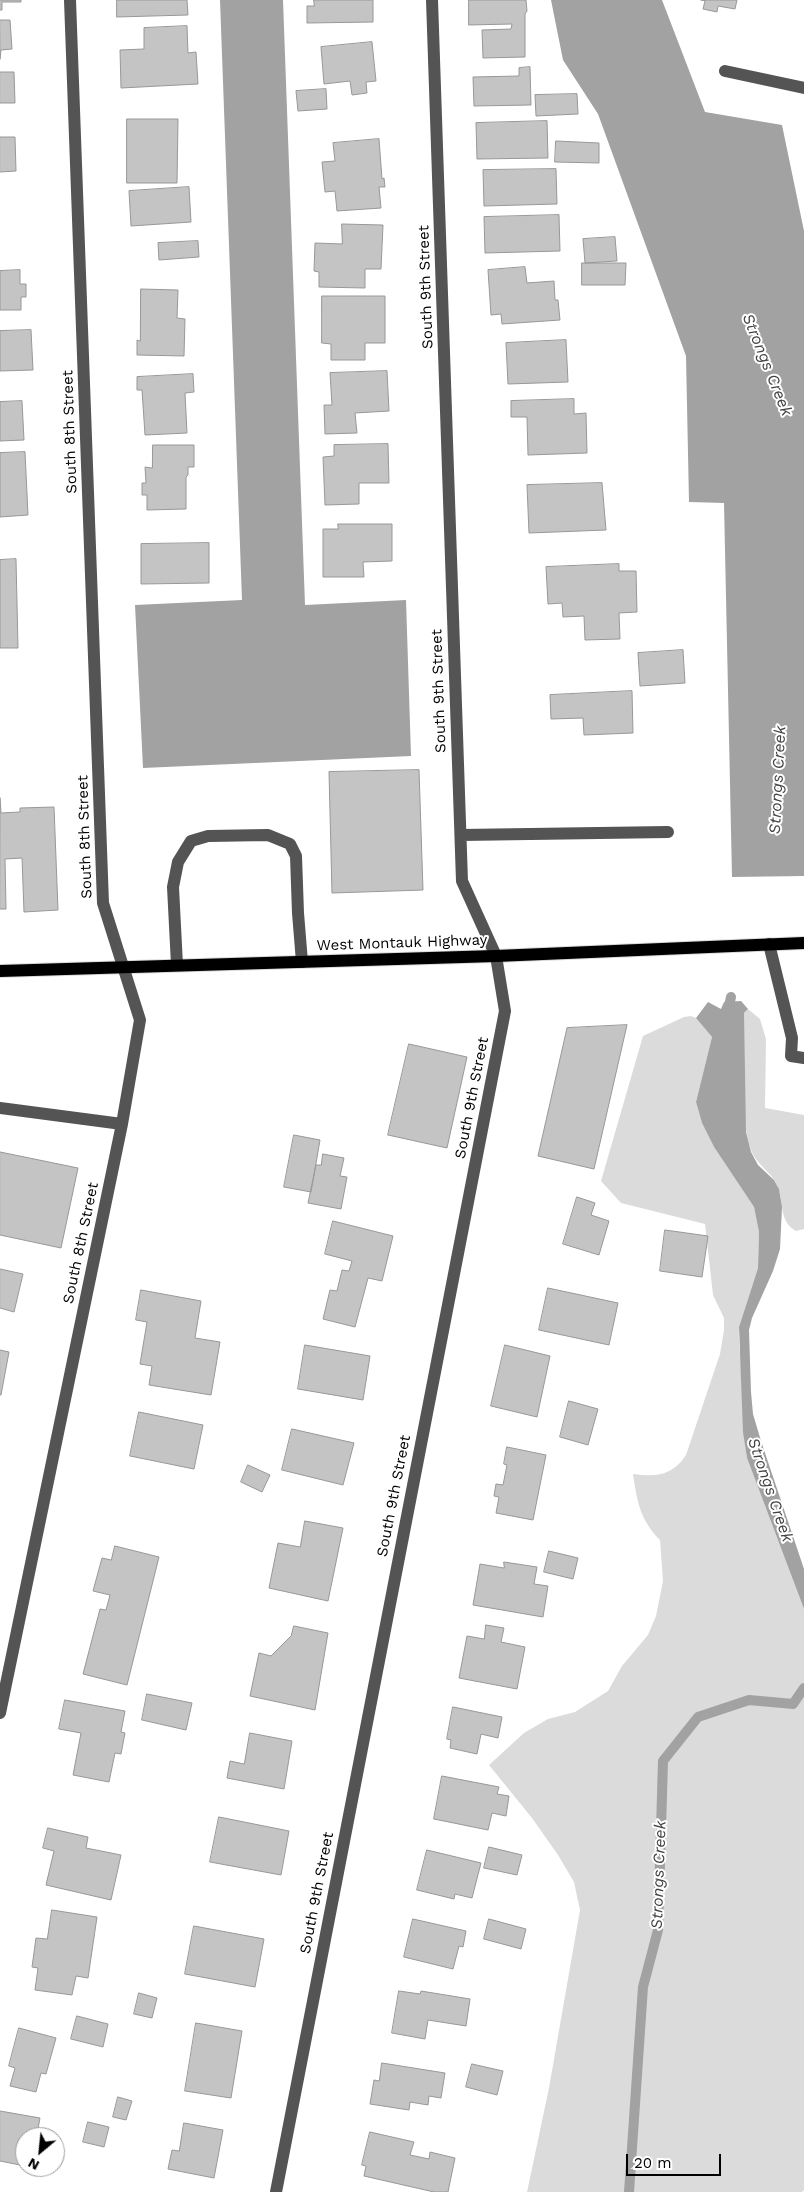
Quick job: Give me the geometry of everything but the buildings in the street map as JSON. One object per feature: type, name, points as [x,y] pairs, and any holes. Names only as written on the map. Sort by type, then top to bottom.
[{"type":"main road","name":"West Montauk Highway","points":[[0,971],[496,956],[804,944]]},
{"type":"street","name":"South 8th Street","points":[[0,1713],[122,1124],[140,1020],[103,903],[70,0]]},
{"type":"street","name":"South 9th Street","points":[[276,2192],[505,1011],[496,956],[462,881],[432,0]]},
{"type":"street","points":[[724,71],[804,88]]},
{"type":"street","points":[[461,835],[668,832]]},
{"type":"street","points":[[177,965],[173,886],[178,862],[191,841],[208,836],[268,835],[290,844],[296,856],[302,962]]},
{"type":"street","points":[[770,944],[792,1038],[791,1056],[804,1058]]},
{"type":"street","points":[[0,1108],[122,1124]]},
{"type":"shaded area","points":[[748,1009],[760,1019],[766,1039],[765,1108],[804,1115],[804,1229],[796,1231],[787,1223],[777,1184],[757,1161],[751,1150],[747,1135],[744,1119],[743,1083],[744,1013]]},
{"type":"shaded area","points":[[691,1016],[696,1018],[712,1037],[696,1102],[702,1123],[714,1147],[754,1207],[759,1232],[758,1268],[739,1327],[744,1435],[747,1458],[804,1609],[804,2190],[802,2192],[527,2192],[549,2088],[580,1910],[574,1882],[558,1855],[532,1818],[489,1765],[524,1733],[548,1719],[575,1712],[608,1691],[622,1666],[648,1635],[656,1616],[663,1581],[660,1540],[653,1533],[640,1510],[633,1474],[663,1474],[675,1467],[686,1455],[720,1354],[724,1318],[713,1295],[705,1224],[621,1203],[601,1181],[643,1036],[684,1017]]},
{"type":"water","points":[[220,0],[283,0],[305,605],[406,600],[411,756],[143,768],[135,605],[242,600]]},
{"type":"water","points":[[551,0],[662,0],[705,112],[782,125],[804,231],[804,876],[732,877],[724,503],[689,502],[686,356],[598,114],[563,60]]},
{"type":"water","points":[[741,1001],[748,1009],[744,1013],[746,1132],[751,1152],[758,1165],[774,1180],[779,1189],[782,1207],[780,1249],[749,1330],[753,1414],[804,1569],[804,1609],[747,1458],[743,1432],[739,1327],[758,1268],[759,1232],[754,1207],[714,1147],[702,1123],[696,1102],[712,1037],[696,1018],[708,1002],[721,1009],[724,1002]]},
{"type":"waterway","name":"Strongs Creek","points":[[727,1015],[731,997]]},
{"type":"waterway","name":"Strongs Creek","points":[[629,2192],[643,1987],[658,1930],[663,1761],[698,1717],[749,1700],[793,1704],[804,1688]]}]
